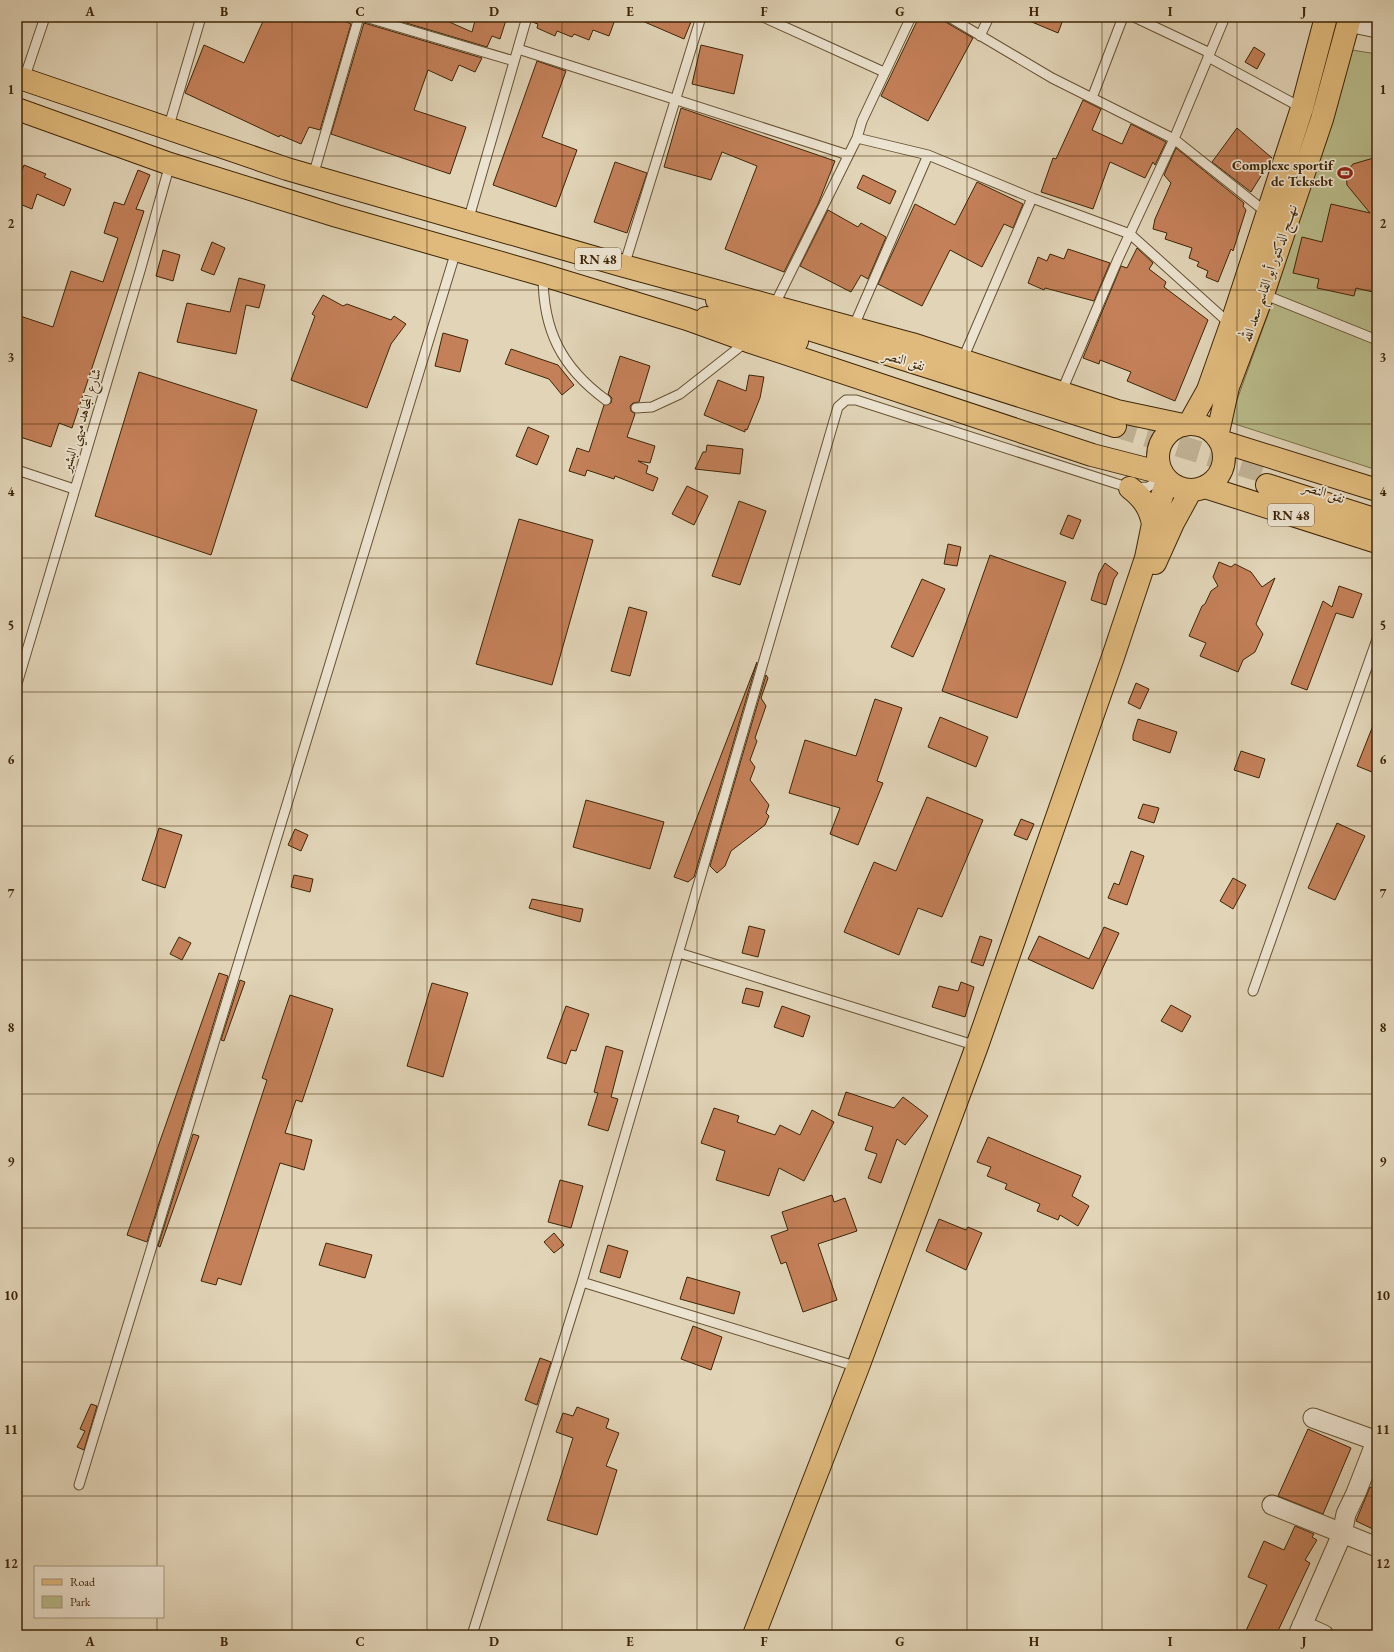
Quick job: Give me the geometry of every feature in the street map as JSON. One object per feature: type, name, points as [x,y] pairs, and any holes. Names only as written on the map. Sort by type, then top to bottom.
[{"type":"main road","name":"نـهـــج الدكتور أبو القاسم سعد الله","points":[[1186,425],[1208,390],[1231,325],[1302,108],[1326,17]]},
{"type":"main road","name":"نـهـــج الدكتور أبو القاسم سعد الله","points":[[1218,439],[1228,387],[1263,294],[1322,119],[1349,19]]},
{"type":"main road","name":"RN 48","points":[[20,78],[167,130],[287,169],[547,245],[854,328],[1117,411],[1186,425]]},
{"type":"main road","name":"RN 48","points":[[17,109],[170,164],[337,216],[543,275],[687,319],[748,341],[1092,456],[1165,477]]},
{"type":"main road","points":[[337,216],[347,186]]},
{"type":"main road","points":[[543,275],[547,245]]},
{"type":"main road","name":"نفق النصر","points":[[687,319],[714,320],[841,354],[989,398],[1113,432],[724,304],[712,298],[697,285]]},
{"type":"main road","points":[[1218,439],[1223,451],[1222,467],[1214,480],[1198,488],[1178,488],[1165,477],[1158,456],[1163,440],[1175,428],[1186,425],[1204,427],[1218,439],[1377,490]]},
{"type":"main road","points":[[754,1635],[858,1367],[977,1046],[1113,657],[1146,558],[1165,477]]},
{"type":"main road","name":"نفق النصر","points":[[1377,509],[1269,480],[1377,520]]},
{"type":"main road","points":[[1130,488],[1140,496],[1148,506],[1153,524]]},
{"type":"main road","name":"RN 48","points":[[1198,488],[1377,542]]},
{"type":"main road","points":[[1113,657],[1173,523],[1198,488]]},
{"type":"street","points":[[1349,19],[1377,28]]},
{"type":"street","points":[[1313,1418],[1377,1440],[1346,1514],[1342,1534],[1300,1630],[1324,1635]]},
{"type":"street","points":[[1272,1505],[1377,1547]]},
{"type":"lane","points":[[20,78],[45,17]]},
{"type":"lane","points":[[167,130],[201,17]]},
{"type":"lane","points":[[312,176],[359,17]]},
{"type":"lane","points":[[365,17],[514,61]]},
{"type":"lane","points":[[468,221],[528,17]]},
{"type":"lane","points":[[624,266],[701,17]]},
{"type":"lane","points":[[763,17],[884,72]]},
{"type":"lane","points":[[774,306],[857,138],[862,121],[910,17]]},
{"type":"lane","points":[[949,17],[1052,78],[1174,139],[1267,213]]},
{"type":"lane","points":[[980,36],[989,17]]},
{"type":"lane","points":[[1092,98],[1123,17]]},
{"type":"lane","points":[[1134,17],[1209,55],[1302,108]]},
{"type":"lane","points":[[1061,393],[1118,259],[1174,139],[1225,17]]},
{"type":"lane","points":[[518,49],[848,155]]},
{"type":"lane","points":[[857,138],[928,155],[1032,198],[1130,234],[1231,325]]},
{"type":"lane","points":[[854,328],[928,155]]},
{"type":"lane","name":"شارع المجاهد ميهي البشير","points":[[17,684],[140,271],[170,164]]},
{"type":"lane","points":[[962,361],[1032,198]]},
{"type":"lane","points":[[79,1485],[456,251]]},
{"type":"lane","points":[[543,275],[546,312],[557,346],[578,376],[606,400]]},
{"type":"lane","points":[[1263,294],[1377,340]]},
{"type":"lane","points":[[636,408],[646,408],[660,405],[683,392],[748,341]]},
{"type":"lane","points":[[472,1635],[582,1282],[834,420],[841,403],[850,399],[856,400],[1130,488],[1148,487],[1165,477]]},
{"type":"lane","points":[[17,470],[74,489]]},
{"type":"lane","points":[[1252,991],[1377,639]]},
{"type":"lane","points":[[679,953],[977,1046]]},
{"type":"lane","points":[[582,1282],[858,1367]]},
{"type":"green space","name":"Complexe sportif de Teksebt","points":[[1352,50],[1377,54],[1377,470],[1229,422],[1276,292]]},
{"type":"building","points":[[265,17],[336,17],[351,24],[320,130],[309,127],[301,144],[280,135],[279,137],[185,93],[204,45],[244,63]]},
{"type":"building","points":[[386,17],[438,17],[472,32],[476,17],[507,17],[500,39],[492,36],[487,47]]},
{"type":"building","points":[[533,17],[616,17],[609,36],[593,30],[589,40],[574,34],[572,37],[557,31],[555,36],[537,28],[538,24],[532,22]]},
{"type":"building","points":[[633,17],[693,17],[684,39]]},
{"type":"building","points":[[919,17],[937,17],[973,38],[928,121],[881,96]]},
{"type":"building","points":[[1020,17],[1064,17],[1058,33]]},
{"type":"building","points":[[364,23],[482,58],[475,72],[459,65],[452,81],[428,70],[414,110],[466,127],[450,174],[331,134]]},
{"type":"building","points":[[701,45],[743,55],[734,94],[692,84]]},
{"type":"building","points":[[1254,47],[1265,54],[1257,69],[1245,62]]},
{"type":"building","points":[[537,61],[566,71],[542,137],[577,150],[556,207],[493,185]]},
{"type":"building","points":[[1083,100],[1101,109],[1092,130],[1122,144],[1131,124],[1166,142],[1155,165],[1153,162],[1145,178],[1110,162],[1093,209],[1041,192],[1053,158],[1056,159]]},
{"type":"building","points":[[681,108],[835,161],[818,204],[784,272],[725,249],[757,166],[722,152],[711,180],[664,167]]},
{"type":"building","points":[[1237,128],[1272,158],[1251,192],[1212,162]]},
{"type":"building","points":[[1176,148],[1244,203],[1243,206],[1246,210],[1233,251],[1231,249],[1218,282],[1206,277],[1208,271],[1197,266],[1199,262],[1189,258],[1192,248],[1165,239],[1167,233],[1153,229],[1155,219],[1171,183],[1164,175]]},
{"type":"building","points":[[1377,157],[1377,293],[1356,288],[1354,296],[1317,288],[1319,279],[1293,273],[1302,237],[1322,242],[1331,204],[1370,213],[1347,185],[1346,173],[1353,164]]},
{"type":"building","points":[[615,162],[647,173],[627,233],[594,222]]},
{"type":"building","points":[[24,165],[46,174],[44,177],[71,189],[64,206],[37,194],[32,209],[17,203],[17,183]]},
{"type":"building","points":[[138,170],[150,175],[136,209],[144,211],[72,428],[59,423],[51,447],[17,436],[17,315],[53,327],[71,271],[103,282],[118,238],[104,233],[114,202],[124,205]]},
{"type":"building","points":[[863,175],[896,191],[890,204],[857,188]]},
{"type":"building","points":[[977,182],[1023,204],[1013,228],[1004,224],[982,267],[950,250],[922,306],[878,284],[915,204],[955,225]]},
{"type":"building","points":[[828,210],[858,227],[861,223],[886,237],[868,279],[861,275],[851,292],[800,266]]},
{"type":"building","points":[[212,242],[225,248],[214,275],[201,270]]},
{"type":"building","points":[[1137,248],[1153,263],[1149,269],[1166,282],[1164,287],[1208,320],[1175,401],[1127,381],[1131,372],[1100,360],[1099,364],[1083,358],[1121,266],[1127,268]]},
{"type":"building","points":[[1068,249],[1110,263],[1094,301],[1045,288],[1044,290],[1028,283],[1038,257],[1047,261],[1050,254],[1064,259]]},
{"type":"building","points":[[163,250],[180,255],[173,281],[156,276]]},
{"type":"building","points":[[239,278],[265,285],[259,308],[246,305],[236,354],[177,342],[187,303],[230,312]]},
{"type":"building","points":[[323,295],[343,306],[347,304],[391,320],[394,316],[406,324],[391,344],[367,408],[291,380],[315,316],[312,314]]},
{"type":"building","points":[[443,333],[468,340],[460,372],[435,366]]},
{"type":"building","points":[[511,349],[558,365],[574,385],[562,395],[549,379],[505,364]]},
{"type":"building","points":[[620,356],[650,366],[639,402],[633,403],[630,406],[631,411],[635,414],[627,437],[655,446],[650,463],[638,461],[648,466],[646,473],[658,478],[653,491],[615,476],[614,479],[587,470],[585,476],[569,471],[577,448],[589,452],[604,405],[611,403],[612,398],[608,394]]},
{"type":"building","points":[[139,372],[257,410],[211,555],[95,516]]},
{"type":"building","points":[[749,375],[764,377],[760,398],[747,430],[745,429],[745,432],[704,415],[718,380],[746,391]]},
{"type":"building","points":[[528,427],[549,436],[537,465],[516,456]]},
{"type":"building","points":[[707,445],[743,449],[740,474],[695,469],[703,452],[706,452]]},
{"type":"building","points":[[687,486],[708,496],[694,525],[672,514]]},
{"type":"building","points":[[739,501],[766,511],[740,585],[712,576]]},
{"type":"building","points":[[1068,515],[1081,520],[1073,539],[1060,534]]},
{"type":"building","points":[[519,519],[593,540],[552,685],[476,664]]},
{"type":"building","points":[[948,544],[961,547],[957,566],[944,564]]},
{"type":"building","points":[[990,555],[1066,582],[1017,718],[942,691]]},
{"type":"building","points":[[1219,562],[1231,567],[1235,564],[1251,572],[1262,587],[1275,578],[1256,624],[1263,634],[1255,652],[1243,660],[1238,672],[1200,656],[1206,643],[1189,636],[1202,606],[1205,604],[1211,591],[1218,586],[1213,577]]},
{"type":"building","points":[[1105,563],[1118,573],[1114,579],[1106,605],[1091,600],[1099,573]]},
{"type":"building","points":[[922,579],[945,589],[913,657],[891,647]]},
{"type":"building","points":[[1339,586],[1362,594],[1353,618],[1336,613],[1307,690],[1291,684],[1323,601],[1332,607]]},
{"type":"building","points":[[629,607],[647,612],[630,676],[611,671]]},
{"type":"building","points":[[757,662],[694,877],[688,882],[674,877]]},
{"type":"building","points":[[766,675],[768,678],[761,698],[766,706],[755,738],[757,741],[750,760],[755,767],[750,780],[769,805],[766,813],[769,816],[765,825],[731,851],[725,866],[717,873],[710,866]]},
{"type":"building","points":[[1136,683],[1149,689],[1140,709],[1128,703]]},
{"type":"building","points":[[875,699],[902,708],[877,781],[883,783],[858,845],[830,834],[840,808],[789,793],[805,740],[856,756]]},
{"type":"building","points":[[940,717],[988,737],[976,767],[928,747]]},
{"type":"building","points":[[1377,718],[1377,774],[1357,766]]},
{"type":"building","points":[[1138,719],[1177,732],[1170,753],[1133,740]]},
{"type":"building","points":[[1241,751],[1265,759],[1259,778],[1234,770]]},
{"type":"building","points":[[927,797],[983,820],[942,917],[918,908],[899,955],[844,932],[874,862],[896,871]]},
{"type":"building","points":[[586,800],[664,822],[650,869],[573,847]]},
{"type":"building","points":[[1143,804],[1159,808],[1154,823],[1138,818]]},
{"type":"building","points":[[1021,819],[1034,824],[1027,840],[1014,835]]},
{"type":"building","points":[[1337,823],[1365,836],[1335,900],[1308,888]]},
{"type":"building","points":[[159,828],[182,835],[165,888],[142,880]]},
{"type":"building","points":[[295,829],[308,835],[301,851],[288,845]]},
{"type":"building","points":[[1131,851],[1144,856],[1127,905],[1108,898],[1114,883],[1119,885]]},
{"type":"building","points":[[294,875],[313,879],[310,892],[291,887]]},
{"type":"building","points":[[1233,878],[1246,885],[1233,909],[1220,901]]},
{"type":"building","points":[[532,899],[583,909],[580,922],[529,908]]},
{"type":"building","points":[[749,926],[765,930],[758,957],[742,953]]},
{"type":"building","points":[[1104,927],[1119,933],[1093,989],[1028,959],[1039,936],[1089,959]]},
{"type":"building","points":[[980,936],[992,940],[983,966],[971,962]]},
{"type":"building","points":[[179,937],[191,943],[182,960],[170,954]]},
{"type":"building","points":[[219,973],[228,976],[147,1242],[127,1235]]},
{"type":"building","points":[[240,980],[245,982],[224,1041],[221,1040]]},
{"type":"building","points":[[961,982],[974,987],[965,1017],[932,1007],[939,986],[958,991]]},
{"type":"building","points":[[432,983],[468,993],[443,1077],[407,1066]]},
{"type":"building","points":[[746,988],[763,992],[759,1007],[742,1003]]},
{"type":"building","points":[[290,995],[333,1009],[302,1102],[296,1100],[285,1133],[312,1140],[304,1170],[280,1163],[241,1285],[218,1278],[216,1285],[201,1281],[267,1080],[262,1078]]},
{"type":"building","points":[[1171,1005],[1191,1016],[1182,1032],[1161,1021]]},
{"type":"building","points":[[566,1006],[589,1014],[576,1051],[571,1050],[566,1064],[547,1058]]},
{"type":"building","points":[[782,1006],[810,1016],[803,1037],[774,1027]]},
{"type":"building","points":[[606,1046],[623,1051],[611,1097],[618,1099],[608,1131],[588,1125],[598,1093],[594,1092]]},
{"type":"building","points":[[846,1092],[894,1108],[903,1097],[928,1116],[905,1145],[897,1139],[881,1183],[868,1178],[877,1154],[865,1150],[873,1127],[838,1115]]},
{"type":"building","points":[[714,1108],[739,1116],[737,1122],[775,1135],[780,1125],[800,1135],[812,1110],[834,1122],[804,1181],[779,1168],[769,1196],[716,1180],[725,1151],[701,1143]]},
{"type":"building","points":[[193,1134],[199,1136],[160,1247],[158,1246]]},
{"type":"building","points":[[988,1137],[1081,1176],[1072,1196],[1089,1206],[1078,1226],[1060,1215],[1058,1220],[1037,1211],[1040,1204],[1005,1189],[1007,1184],[987,1176],[991,1167],[977,1162]]},
{"type":"building","points":[[560,1180],[583,1186],[571,1228],[548,1222]]},
{"type":"building","points":[[832,1195],[834,1202],[845,1198],[857,1231],[818,1244],[837,1300],[803,1312],[786,1262],[781,1264],[771,1236],[788,1230],[782,1212]]},
{"type":"building","points":[[939,1219],[966,1230],[968,1227],[982,1233],[966,1270],[926,1251]]},
{"type":"building","points":[[554,1233],[564,1245],[554,1253],[544,1242]]},
{"type":"building","points":[[326,1243],[372,1255],[365,1278],[319,1265]]},
{"type":"building","points":[[608,1245],[628,1251],[620,1278],[600,1272]]},
{"type":"building","points":[[687,1277],[740,1292],[734,1314],[680,1299]]},
{"type":"building","points":[[693,1326],[722,1337],[711,1370],[681,1359]]},
{"type":"building","points":[[540,1358],[551,1362],[537,1405],[525,1400]]},
{"type":"building","points":[[91,1404],[97,1406],[84,1450],[77,1447],[85,1431],[80,1429]]},
{"type":"building","points":[[577,1407],[609,1419],[606,1428],[619,1433],[606,1466],[617,1470],[597,1535],[547,1520],[573,1438],[556,1432],[563,1413],[573,1416]]},
{"type":"building","points":[[1308,1429],[1351,1448],[1323,1514],[1278,1496]]},
{"type":"building","points":[[1370,1487],[1377,1490],[1377,1531],[1356,1521]]},
{"type":"building","points":[[1295,1526],[1314,1534],[1312,1537],[1317,1540],[1305,1560],[1310,1563],[1276,1635],[1244,1635],[1267,1585],[1248,1577],[1264,1541],[1284,1550]]},
{"type":"tunnel","points":[[1115,426],[1270,474]]},
{"type":"place","name":"Complexe sportif de Teksebt","points":[[1345,173]]}]
